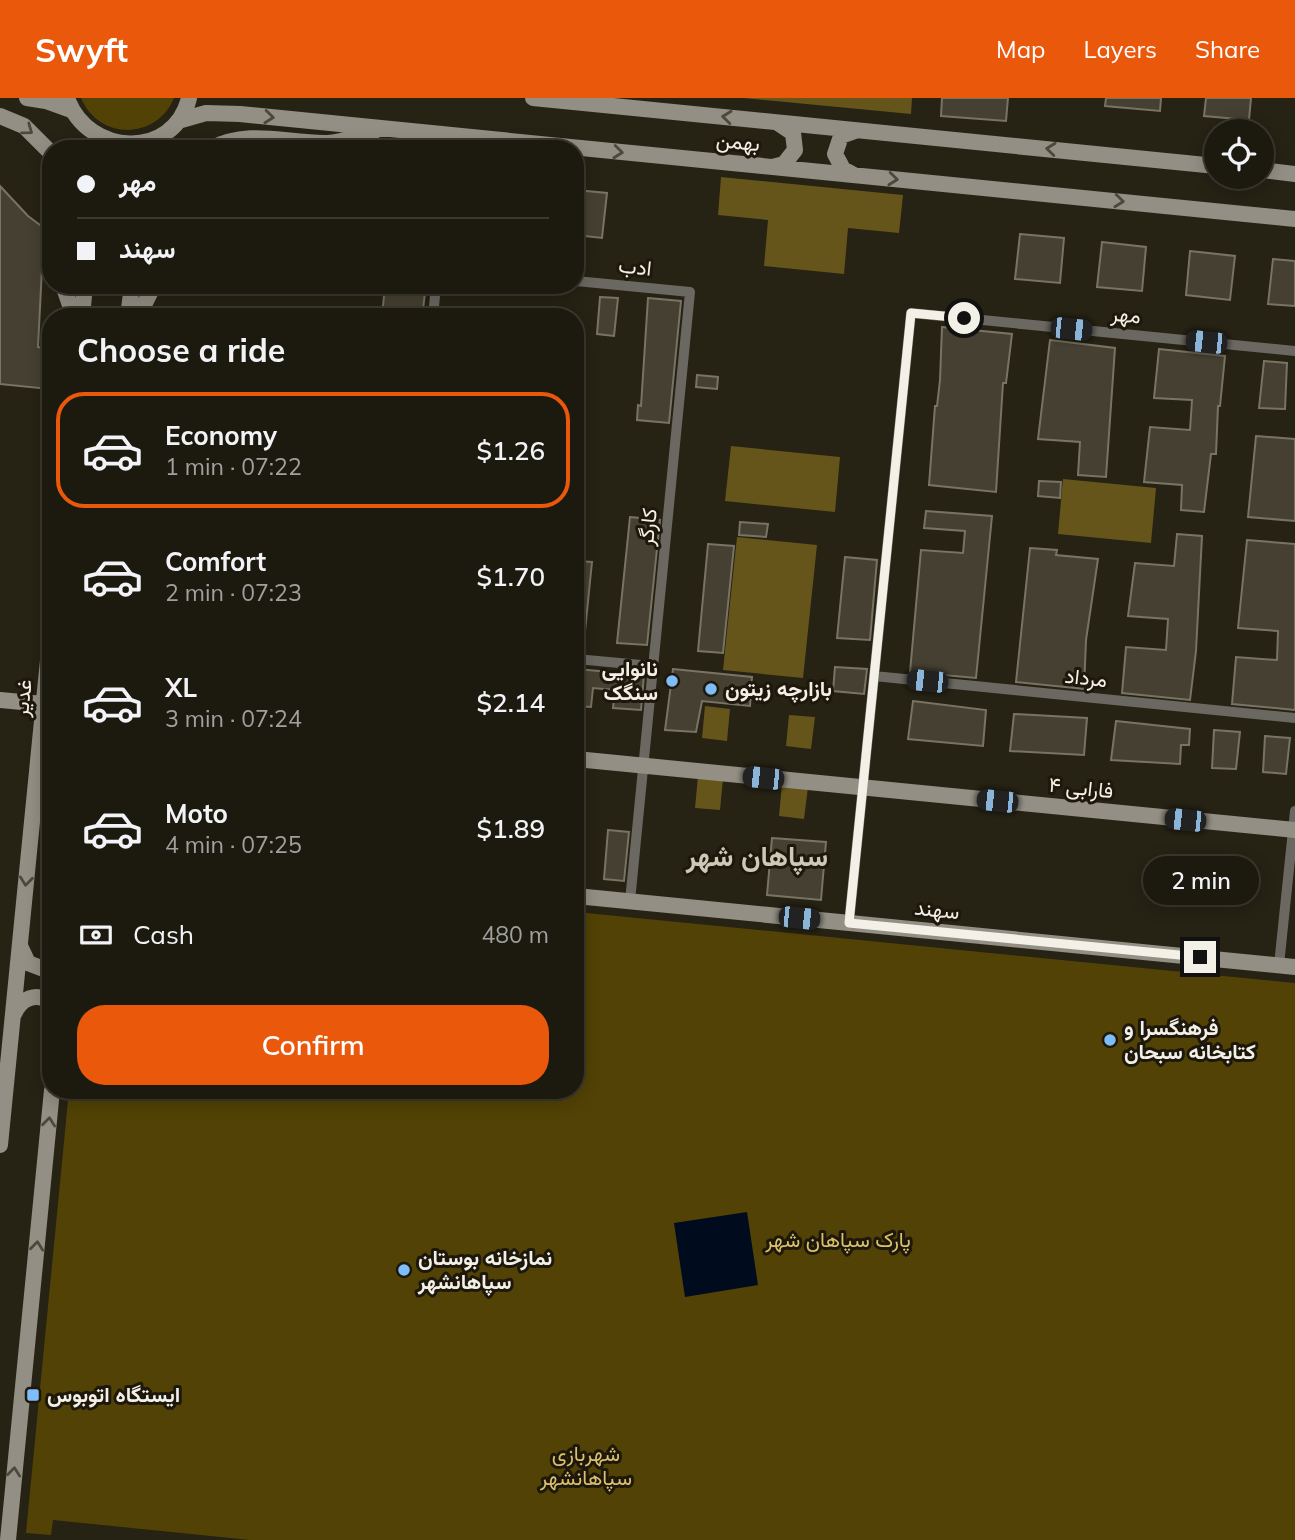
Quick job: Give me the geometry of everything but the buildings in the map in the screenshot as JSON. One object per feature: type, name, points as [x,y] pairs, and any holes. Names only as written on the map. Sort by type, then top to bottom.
[{"type":"main road","points":[[27,98],[69,104],[91,140]]},
{"type":"main road","points":[[158,140],[178,121],[190,98]]},
{"type":"main road","points":[[220,98],[226,108],[240,114]]},
{"type":"main road","name":"بهمن","points":[[533,98],[1204,165]]},
{"type":"main road","name":"بهمن","points":[[178,121],[205,113],[240,114],[503,140]]},
{"type":"main road","points":[[0,116],[30,131],[42,144]]},
{"type":"main road","points":[[769,167],[783,164],[795,150],[793,133],[774,122]]},
{"type":"main road","points":[[339,140],[385,128]]},
{"type":"main road","points":[[87,130],[107,140]]},
{"type":"main road","points":[[856,175],[843,169],[835,154],[841,136],[846,132],[861,130]]},
{"type":"main road","points":[[234,140],[252,136],[295,140]]},
{"type":"main road","name":"بهمن","points":[[584,148],[1295,219]]},
{"type":"main road","points":[[1274,171],[1295,173]]},
{"type":"main road","points":[[0,700],[42,704]]},
{"type":"main road","name":"غدیر","points":[[0,1145],[42,714]]},
{"type":"main road","name":"فارابی ۴","points":[[584,760],[1294,830]]},
{"type":"main road","name":"سهند","points":[[584,897],[1287,966]]},
{"type":"main road","points":[[20,943],[20,950],[28,963],[42,968]]},
{"type":"main road","points":[[13,1017],[24,999],[42,998]]},
{"type":"main road","points":[[8,1540],[51,1099]]},
{"type":"street","name":"ادب","points":[[584,282],[690,292]]},
{"type":"street","name":"کارگر","points":[[630,901],[690,292]]},
{"type":"street","name":"مهر","points":[[874,676],[911,313],[1295,351]]},
{"type":"street","points":[[584,660],[652,666]]},
{"type":"street","points":[[849,923],[874,676]]},
{"type":"street","name":"مرداد","points":[[874,676],[1295,718]]},
{"type":"street","points":[[1287,966],[1295,811]]},
{"type":"green space","points":[[81,98],[174,98],[166,112],[155,122],[128,130],[101,122],[89,112]]},
{"type":"green space","name":"پارک سپاهان شهر","points":[[584,913],[1295,983],[1295,1540],[250,1540],[53,1520],[51,1535],[26,1533],[68,1099],[584,1099]]},
{"type":"shaded area","points":[[743,98],[912,98],[911,114]]},
{"type":"shaded area","points":[[721,177],[903,195],[899,233],[848,228],[844,274],[764,266],[768,220],[718,215]]},
{"type":"shaded area","points":[[731,446],[840,457],[835,512],[725,501]]},
{"type":"shaded area","points":[[1063,479],[1156,488],[1151,543],[1058,534]]},
{"type":"shaded area","points":[[737,537],[817,545],[803,678],[723,670]]},
{"type":"shaded area","points":[[705,706],[730,709],[727,741],[702,738]]},
{"type":"shaded area","points":[[789,715],[815,717],[811,749],[786,746]]},
{"type":"shaded area","points":[[698,776],[723,779],[720,810],[695,808]]},
{"type":"shaded area","points":[[782,784],[808,787],[804,819],[779,816]]},
{"type":"water","points":[[747,1212],[758,1285],[685,1297],[674,1223]]},
{"type":"place","name":"نانوایی سنگک","points":[[672,681]]},
{"type":"place","name":"بازارچه زیتون","points":[[711,689]]},
{"type":"place","name":"فرهنگسرا و کتابخانه سبحان","points":[[1110,1040]]},
{"type":"place","name":"نمازخانه بوستان سپاهانشهر","points":[[404,1270]]},
{"type":"place","name":"ایستگاه اتوبوس","points":[[33,1395]]},
{"type":"district","name":"سپاهان شهر","points":[[757,856]]},
{"type":"route","points":[[964,318],[911,313],[849,923],[1200,957]]},
{"type":"park label","name":"شهربازی سپاهانشهر","points":[[586,1466]]}]
